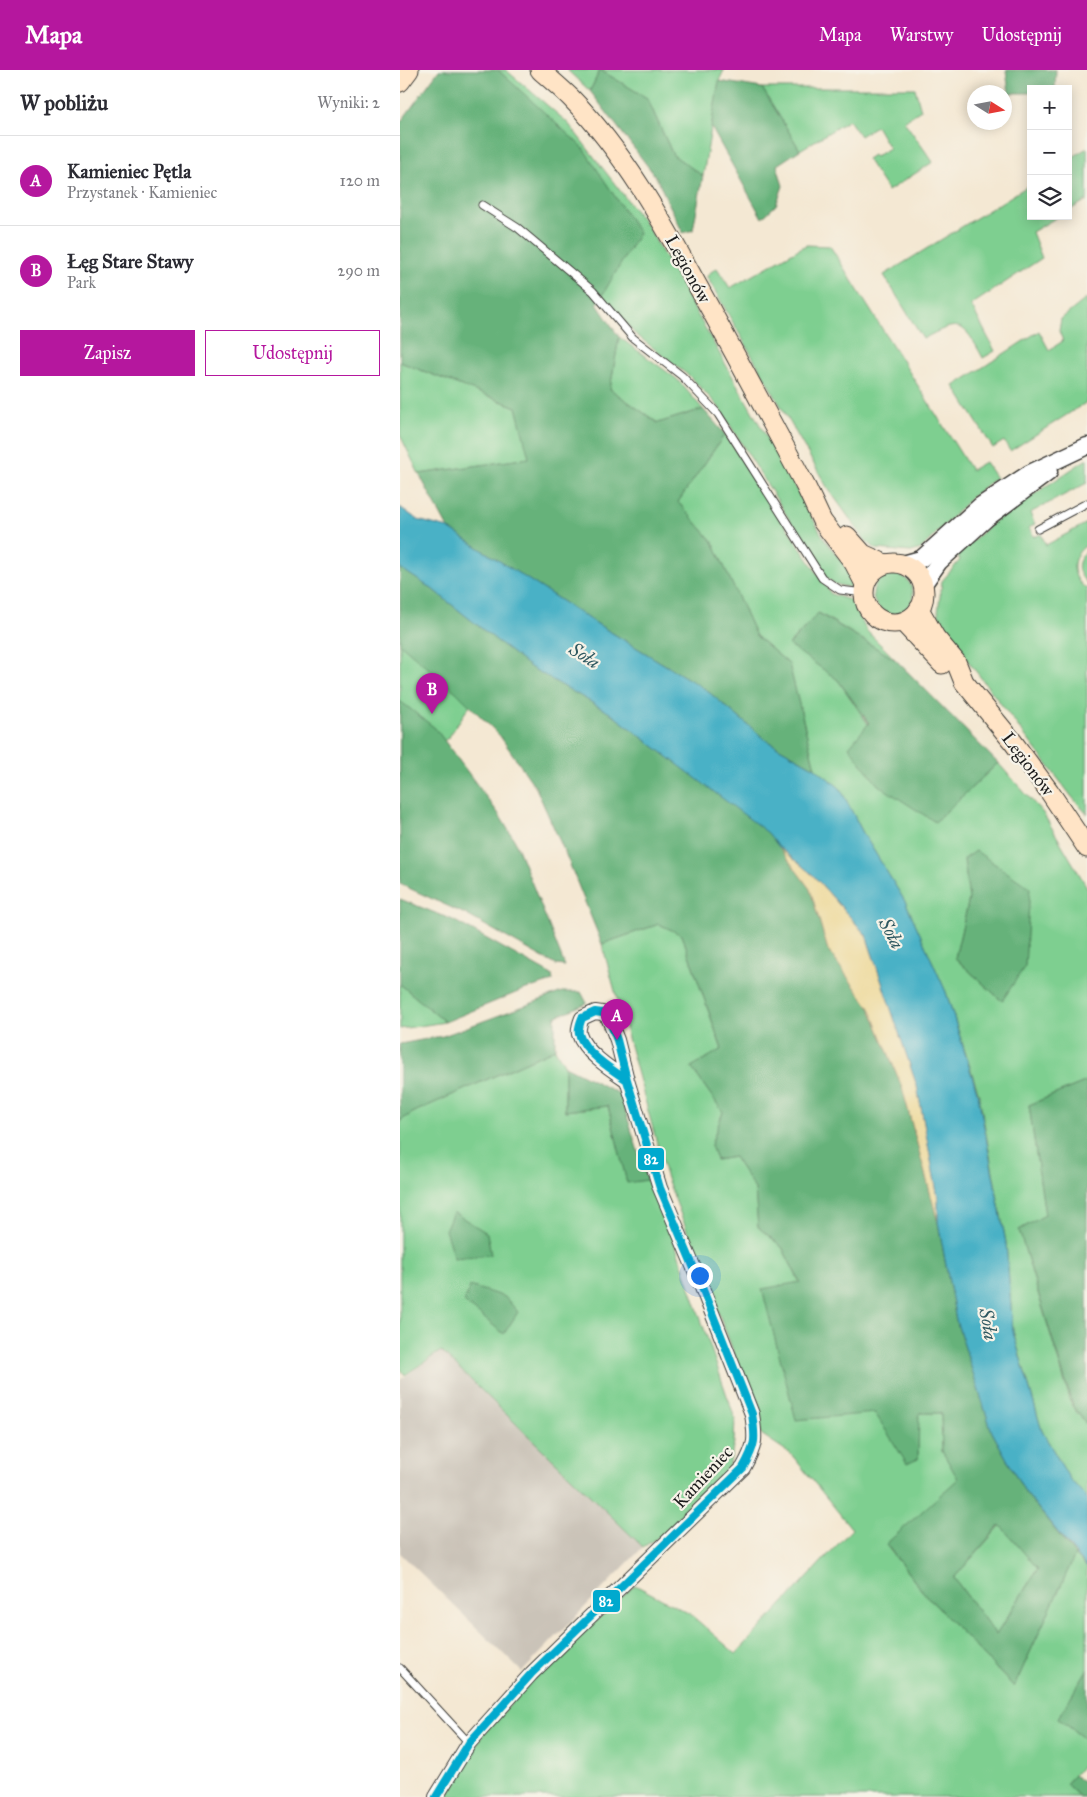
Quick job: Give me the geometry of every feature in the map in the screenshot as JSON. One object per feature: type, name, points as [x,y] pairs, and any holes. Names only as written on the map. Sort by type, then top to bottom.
[{"type":"main road","points":[[400,82],[409,70]]},
{"type":"main road","name":"Legionów","points":[[540,70],[571,98],[590,119],[628,169],[689,270],[808,489],[822,521],[854,563],[864,588]]},
{"type":"main road","name":"Legionów","points":[[808,489],[862,554],[894,564]]},
{"type":"main road","points":[[894,564],[912,569],[923,584],[924,593],[920,609],[915,615],[903,622],[894,624],[876,618],[869,611],[865,602],[864,588],[870,575],[877,568],[894,564]]},
{"type":"main road","name":"Legionów","points":[[920,609],[936,637],[956,662],[964,682],[1038,777],[1087,848]]},
{"type":"main road","name":"Legionów","points":[[903,622],[950,672],[964,682]]},
{"type":"street","points":[[894,564],[920,559],[980,506],[1030,473],[1085,446]]},
{"type":"street","points":[[923,584],[939,562],[987,518],[1085,446]]},
{"type":"street","name":"Kamieniec","points":[[436,1797],[469,1743],[531,1674],[743,1468],[754,1448],[755,1431],[752,1414],[660,1188],[626,1080],[617,1040],[608,1017],[596,1012],[582,1018],[579,1032],[586,1046],[600,1060],[626,1080]]},
{"type":"lane","points":[[482,205],[518,228],[593,291],[633,338],[682,376],[718,414],[822,578],[840,590],[853,593],[864,588]]},
{"type":"lane","points":[[1038,529],[1087,503]]},
{"type":"lane","points":[[400,1668],[469,1743]]},
{"type":"shaded area","points":[[441,1351],[643,1547],[522,1672],[400,1553],[400,1380]]},
{"type":"green space","points":[[439,70],[498,70],[583,148],[639,233],[597,304],[619,337],[610,389],[658,423],[703,409],[725,434],[678,502],[713,542],[756,636],[789,664],[815,768],[767,741],[705,689],[599,625],[448,528],[419,474],[529,458],[516,407],[400,362],[400,123]]},
{"type":"green space","points":[[498,70],[506,70],[568,123],[648,227],[825,540],[850,572],[851,588],[835,584],[826,578],[718,406],[689,376],[634,333],[602,295],[639,233]]},
{"type":"green space","points":[[567,70],[600,70],[590,91]]},
{"type":"green space","points":[[600,70],[724,70],[719,81],[703,176],[673,155],[647,98]]},
{"type":"green space","points":[[600,70],[647,98],[673,155],[703,176],[693,230],[683,233],[656,177],[590,91]]},
{"type":"green space","points":[[1006,70],[1056,70],[1055,85],[1027,85],[1027,93],[1012,93],[1012,85],[1008,85]]},
{"type":"green space","points":[[719,81],[762,88],[800,150],[777,165],[783,186],[776,205],[762,218],[711,127]]},
{"type":"green space","points":[[762,88],[915,88],[921,110],[904,121],[933,162],[888,191],[867,159],[873,155],[875,157],[889,148],[876,126],[860,136],[849,120],[800,150]]},
{"type":"green space","points":[[1087,148],[1087,200],[1072,209],[1072,175],[1072,157]]},
{"type":"green space","points":[[1027,186],[1027,220],[1052,220],[1032,232],[1042,258],[971,305],[995,351],[983,358],[965,330],[959,327],[945,328],[923,339],[884,275]]},
{"type":"green space","points":[[806,245],[830,246],[971,470],[985,462],[996,478],[976,493],[921,549],[911,552],[876,549],[865,540],[827,487],[707,277],[708,274],[717,268],[730,288]]},
{"type":"green space","points":[[1087,298],[1087,402],[1010,451],[1004,441],[993,448],[954,386],[1039,331],[1049,350],[1063,341],[1059,331],[1061,319]]},
{"type":"green space","points":[[619,337],[677,379],[703,409],[658,423],[610,389]]},
{"type":"green space","points":[[400,362],[516,407],[530,458],[419,474],[400,435]]},
{"type":"green space","points":[[725,434],[831,594],[850,600],[867,631],[896,660],[819,613],[789,644],[838,680],[935,822],[998,763],[1043,813],[1087,887],[1087,1081],[1029,1105],[1045,1215],[1019,1230],[1072,1406],[1087,1425],[1087,1498],[1069,1478],[1042,1431],[1013,1331],[1006,1243],[979,1095],[946,992],[906,903],[863,833],[840,788],[815,768],[789,664],[756,636],[713,542],[678,502]],"holes":[[[976,851],[1002,1001],[955,958],[969,899],[964,860]]]},
{"type":"green space","points":[[1087,459],[1087,483],[1030,513],[1035,524],[1029,528],[1034,537],[1041,534],[1046,545],[1087,523],[1087,545],[1077,555],[1074,567],[1077,579],[1087,589],[1087,814],[942,627],[938,612],[942,581],[960,560],[957,555],[994,521]]},
{"type":"green space","points":[[1087,551],[1087,583],[1078,567],[1080,559]]},
{"type":"green space","points":[[400,568],[432,589],[530,667],[610,713],[769,833],[810,889],[828,950],[870,1008],[902,1087],[938,1222],[956,1320],[992,1432],[1025,1492],[1075,1555],[1014,1687],[923,1592],[886,1544],[958,1479],[942,1451],[941,1413],[919,1413],[918,1459],[907,1464],[875,1413],[796,1420],[762,1289],[800,1282],[782,1247],[758,1227],[755,1189],[734,1157],[716,1160],[711,1145],[723,1112],[691,1067],[722,1049],[682,935],[659,924],[602,944],[566,855],[536,788],[500,736],[456,692],[400,644]],"holes":[[[1000,1525],[1038,1569],[996,1635],[954,1578]]]},
{"type":"green space","points":[[897,574],[904,577],[910,583],[913,594],[912,602],[904,611],[897,614],[889,614],[882,611],[874,602],[873,590],[876,583],[885,575]]},
{"type":"green space","points":[[818,613],[896,660],[998,763],[935,822],[878,785],[849,747],[869,723],[838,680],[789,645]]},
{"type":"green space","points":[[400,638],[479,691],[449,737],[400,775]]},
{"type":"green space","points":[[400,701],[435,728],[498,813],[515,841],[565,966],[556,965],[465,914],[400,884]]},
{"type":"green space","points":[[976,851],[1030,888],[1025,966],[1002,1001],[955,958],[969,899],[964,859]]},
{"type":"green space","points":[[400,899],[453,920],[552,975],[553,981],[523,990],[445,1022],[400,984]]},
{"type":"green space","points":[[659,924],[682,935],[722,1050],[691,1067],[723,1112],[711,1145],[716,1160],[734,1157],[755,1189],[758,1227],[782,1247],[800,1283],[762,1290],[918,1459],[918,1413],[941,1413],[942,1451],[959,1479],[886,1545],[923,1592],[1014,1687],[1075,1555],[1087,1568],[1087,1670],[1058,1718],[1087,1741],[1087,1760],[1066,1784],[1080,1797],[446,1797],[483,1734],[536,1676],[635,1585],[690,1614],[736,1654],[852,1529],[791,1454],[761,1434],[752,1400],[666,1176],[602,944]]},
{"type":"green space","points":[[400,984],[445,1022],[400,1029]]},
{"type":"green space","points":[[562,992],[581,992],[587,1003],[555,1017],[555,1049],[414,1112],[400,1121],[400,1044],[443,1036]]},
{"type":"green space","points":[[555,1049],[565,1066],[565,1111],[608,1106],[627,1182],[647,1180],[670,1229],[735,1419],[734,1442],[729,1468],[662,1535],[643,1547],[441,1351],[405,1375],[400,1368],[400,1121],[414,1112]]},
{"type":"green space","points":[[565,1066],[620,1094],[647,1180],[627,1183],[608,1106],[565,1111]]},
{"type":"green space","points":[[1087,1081],[1087,1425],[1073,1406],[1019,1230],[1045,1215],[1029,1105]]},
{"type":"green space","points":[[453,1212],[487,1233],[491,1255],[454,1258],[445,1230]]},
{"type":"green space","points":[[470,1286],[505,1297],[518,1312],[504,1334],[464,1302]]},
{"type":"green space","points":[[1001,1525],[1038,1568],[996,1635],[954,1578]]},
{"type":"green space","points":[[1087,1670],[1087,1741],[1058,1718]]},
{"type":"green space","points":[[1074,1775],[1087,1785],[1087,1797],[1080,1797],[1066,1784]]},
{"type":"sand","points":[[779,847],[813,875],[866,935],[917,1086],[938,1198],[938,1222],[902,1087],[870,1008],[828,950],[810,889]]},
{"type":"water","name":"Soła","points":[[400,507],[418,520],[448,528],[599,625],[705,689],[767,741],[815,768],[840,788],[863,833],[906,903],[946,992],[978,1095],[1006,1243],[1013,1332],[1042,1431],[1069,1478],[1087,1498],[1087,1568],[1025,1492],[992,1432],[956,1320],[938,1222],[938,1198],[917,1086],[866,935],[813,875],[779,847],[768,833],[610,713],[530,667],[432,589],[400,568]]},
{"type":"transit line","name":"82","points":[[436,1797],[469,1743],[531,1674],[743,1468],[753,1447],[754,1430],[752,1414],[660,1188],[627,1080],[617,1040],[608,1017],[602,1013],[595,1012],[582,1018],[579,1034],[586,1047],[599,1060],[627,1080]]},
{"type":"place","name":"Łęg Stare Stawy","points":[[432,714]]},
{"type":"place","name":"Kamieniec Pętla","points":[[617,1040]]}]
